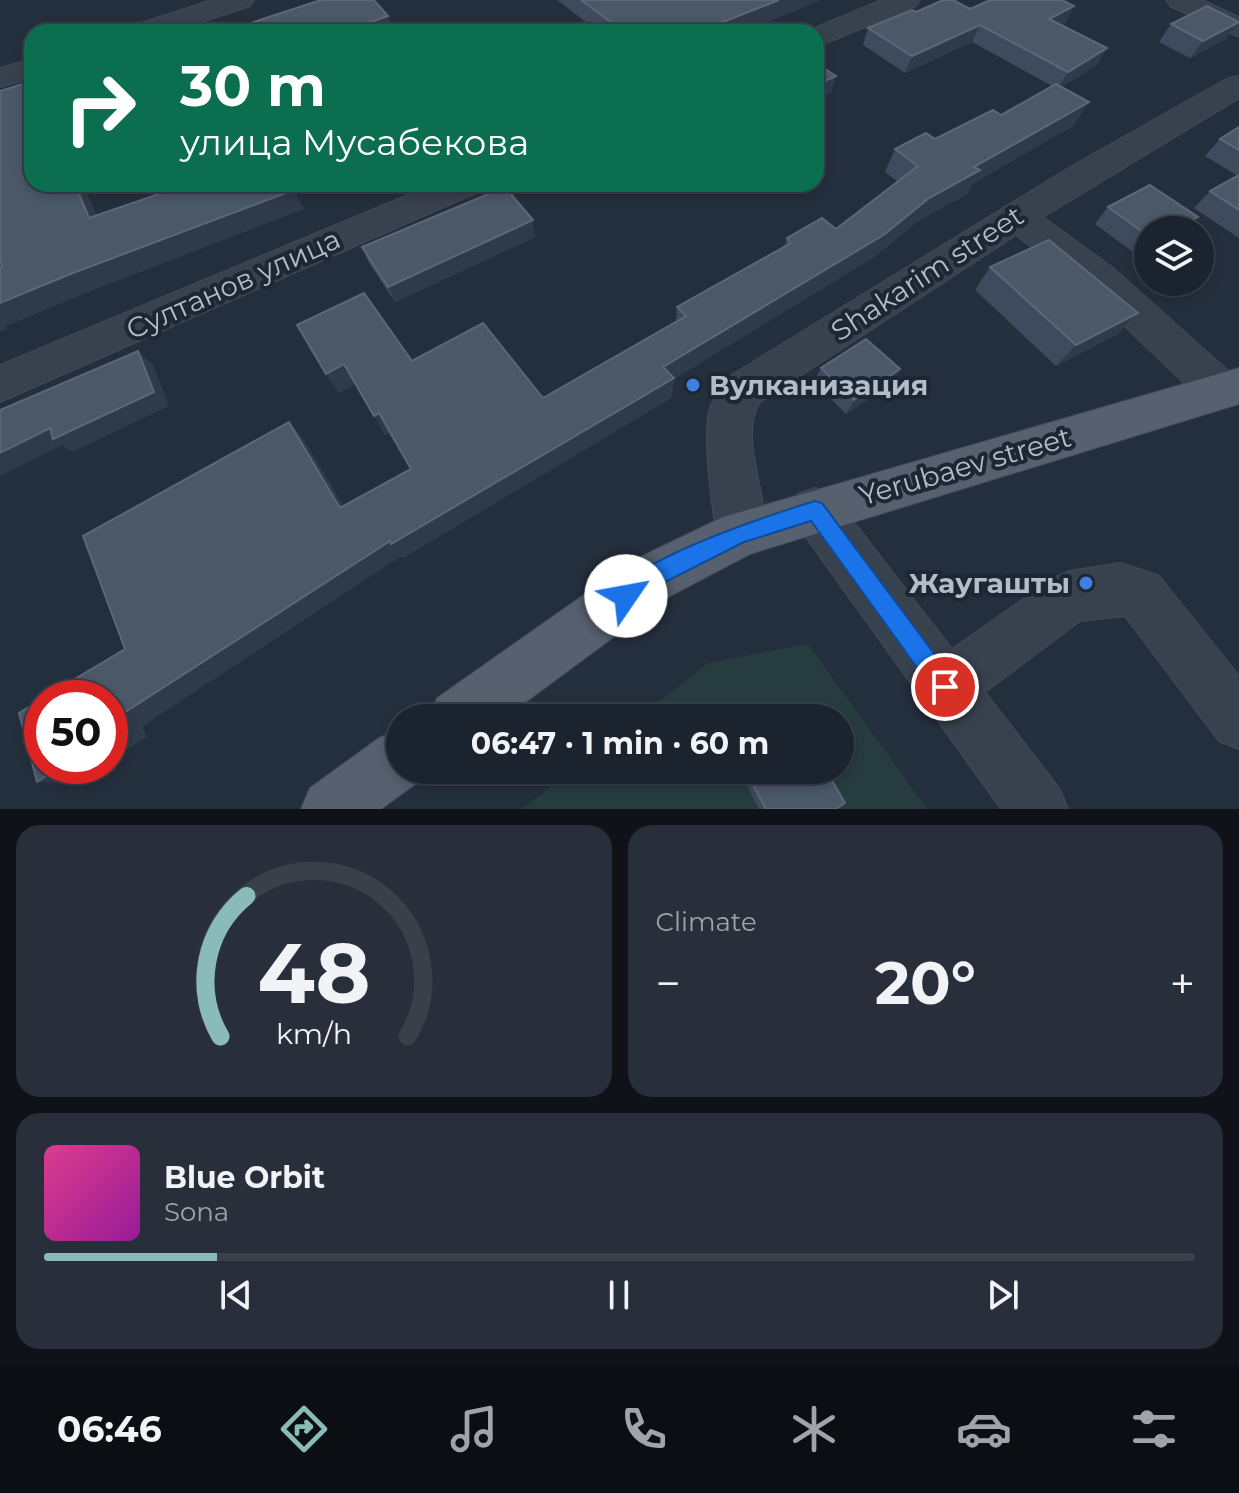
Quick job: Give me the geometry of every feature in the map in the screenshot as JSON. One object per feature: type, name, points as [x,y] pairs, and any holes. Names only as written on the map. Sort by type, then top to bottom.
[{"type":"main road","name":"Yerubaev street","points":[[476,704],[650,579],[740,534],[1230,389]]},
{"type":"main road","points":[[331,809],[386,769]]},
{"type":"street","points":[[144,23],[240,0]]},
{"type":"street","points":[[824,34],[906,0]]},
{"type":"street","points":[[1180,0],[1239,28]]},
{"type":"street","points":[[0,78],[24,70]]},
{"type":"street","name":"Shakarim street","points":[[740,534],[730,432],[732,408],[745,389],[1016,216],[1239,85]]},
{"type":"street","name":"Султанов улица","points":[[0,384],[447,192]]},
{"type":"street","points":[[1016,216],[1099,278],[1230,389]]},
{"type":"street","points":[[815,510],[1038,809]]},
{"type":"street","points":[[945,687],[1070,597],[1120,589],[1140,593],[1239,721]]},
{"type":"green space","points":[[808,644],[851,704],[656,704],[708,663]]},
{"type":"green space","points":[[854,708],[927,809],[522,809],[554,784],[854,784]]},
{"type":"building","points":[[321,0],[374,0],[388,16],[365,24],[248,24]]},
{"type":"building","points":[[581,0],[779,0],[718,24],[613,24]]},
{"type":"building","points":[[943,0],[953,0],[970,9],[990,0],[1062,0],[1074,6],[1049,19],[1107,48],[1068,72],[980,25],[912,56],[868,28]]},
{"type":"building","points":[[1207,6],[1239,22],[1203,41],[1171,24]]},
{"type":"building","points":[[824,68],[836,76],[824,81]]},
{"type":"building","points":[[24,84],[24,192],[78,192],[89,218],[165,192],[289,192],[0,303],[0,91]]},
{"type":"building","points":[[1056,84],[1089,102],[974,167],[980,170],[929,198],[885,234],[663,367],[674,378],[391,544],[390,541],[128,710],[128,680],[73,680],[125,649],[83,536],[289,422],[340,508],[411,469],[379,413],[374,416],[344,364],[326,374],[297,325],[364,293],[412,361],[483,323],[543,398],[686,316],[677,307],[791,243],[787,238],[822,218],[836,229],[918,166],[895,149],[926,133],[935,139],[993,110],[1001,115]]},
{"type":"building","points":[[1239,127],[1239,150],[1220,139]]},
{"type":"building","points":[[1239,175],[1239,210],[1210,191]]},
{"type":"building","points":[[1150,185],[1196,216],[1134,216],[1134,226],[1108,207]]},
{"type":"building","points":[[493,192],[509,192],[533,220],[388,287],[362,247]]},
{"type":"building","points":[[1049,240],[1138,313],[1076,345],[990,267]]},
{"type":"building","points":[[866,339],[900,369],[854,400],[821,368]]},
{"type":"building","points":[[138,351],[154,392],[53,439],[50,428],[0,453],[0,410]]},
{"type":"building","points":[[24,710],[24,732],[19,713]]},
{"type":"building","points":[[753,784],[834,784],[845,803],[836,809],[766,809]]},
{"type":"place","name":"Вулканизация","points":[[693,385]]},
{"type":"place","name":"Жаугашты","points":[[1086,583]]},
{"type":"route","points":[[626,596],[650,579],[740,534],[815,510],[945,687]]}]
